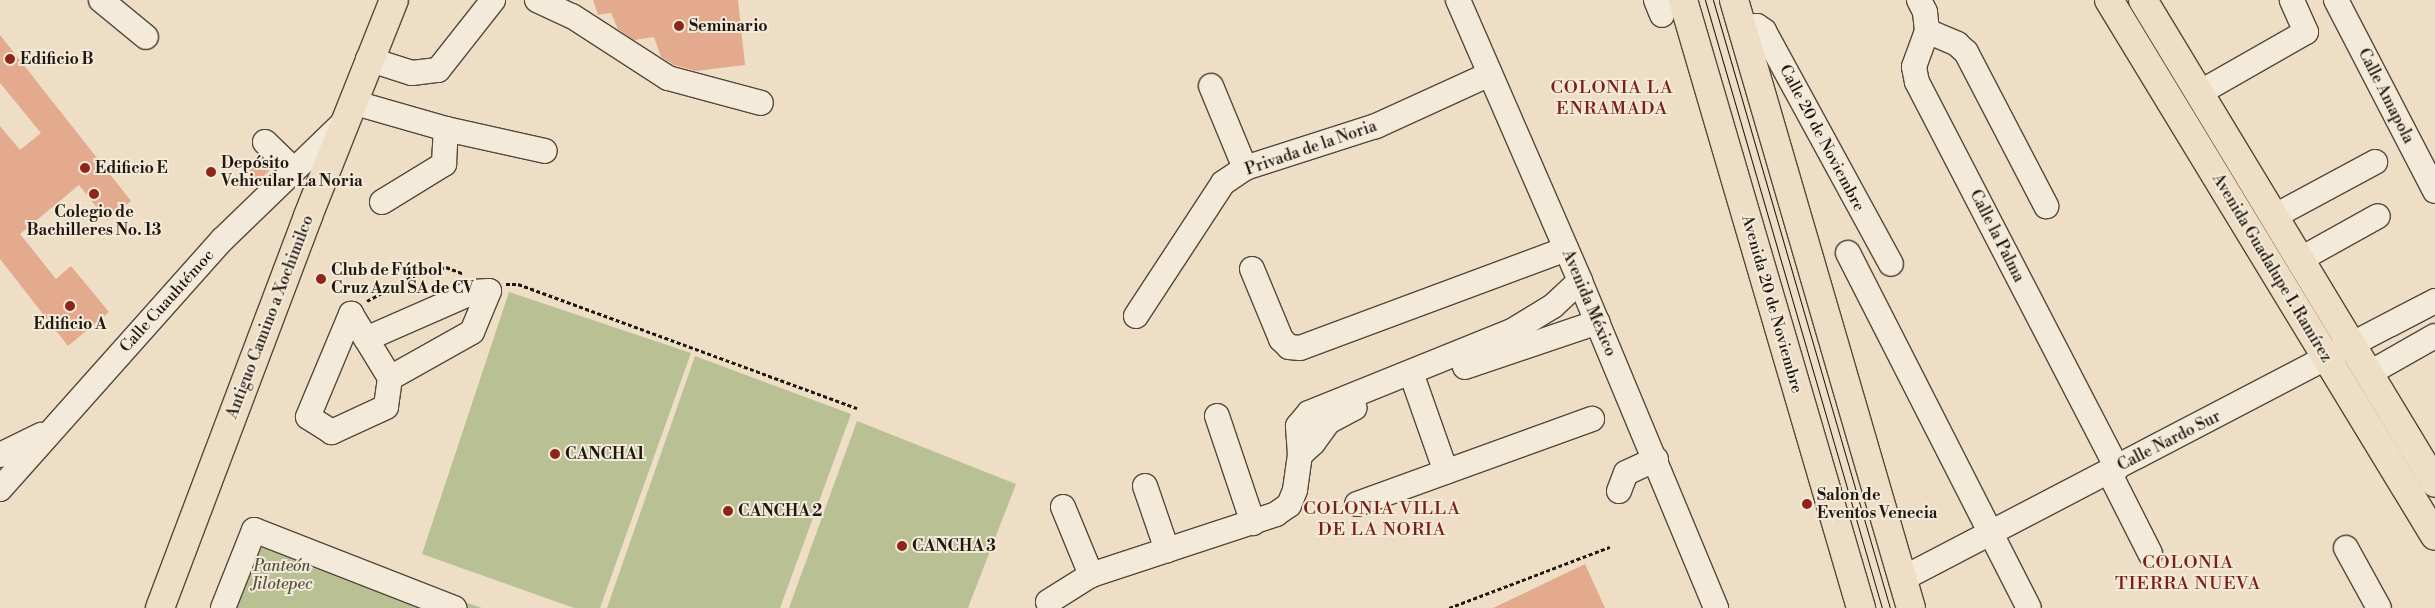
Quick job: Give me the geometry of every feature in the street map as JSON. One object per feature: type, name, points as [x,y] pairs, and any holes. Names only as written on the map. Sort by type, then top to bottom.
[{"type":"main road","name":"Antiguo Camino a Xochimilco","points":[[160,608],[368,58],[394,0]]},
{"type":"main road","points":[[1734,0],[1911,608]]},
{"type":"main road","name":"Avenida Guadalupe I. Ramírez","points":[[2108,0],[2435,536]]},
{"type":"main road","name":"Avenida Guadalupe I. Ramírez","points":[[2143,0],[2435,483]]},
{"type":"main road","name":"Avenida 20 de Noviembre","points":[[1667,5],[1861,608]]},
{"type":"street","points":[[101,0],[146,37]]},
{"type":"street","points":[[368,58],[412,73],[438,70],[493,0]]},
{"type":"street","points":[[537,0],[572,16],[668,78],[761,104]]},
{"type":"street","name":"Avenida México","points":[[1458,0],[1598,322],[1716,608]]},
{"type":"street","points":[[1919,0],[1925,12],[1927,31],[1956,44],[1966,52],[2046,206]]},
{"type":"street","points":[[2199,93],[2306,32],[2292,0]]},
{"type":"street","name":"Calle Amapola","points":[[2336,0],[2435,192]]},
{"type":"street","name":"Calle 20 de Noviembre","points":[[1742,27],[1756,26],[1764,31],[1891,264]]},
{"type":"street","name":"Calle la Palma","points":[[1927,31],[1914,67],[1917,82],[2113,470],[2150,553]]},
{"type":"street","name":"Privada de la Noria","points":[[1136,316],[1223,183],[1245,168],[1376,126],[1490,74]]},
{"type":"street","points":[[1211,86],[1245,168]]},
{"type":"street","points":[[348,112],[446,129],[545,151]]},
{"type":"street","name":"Calle Cuauhtémoc","points":[[0,488],[48,432],[223,239],[294,170],[348,112]]},
{"type":"street","points":[[382,202],[444,164],[446,129]]},
{"type":"street","points":[[265,142],[294,170]]},
{"type":"street","points":[[2273,217],[2375,162]]},
{"type":"street","points":[[2299,260],[2378,216]]},
{"type":"street","points":[[1252,269],[1281,339],[1289,347],[1300,348],[1566,249]]},
{"type":"street","points":[[1848,253],[2029,608]]},
{"type":"street","points":[[1514,339],[1580,281]]},
{"type":"street","points":[[366,339],[473,292],[489,291],[472,332],[390,378]]},
{"type":"street","name":"Calle Nardo Sur","points":[[1902,579],[2352,347],[2435,301]]},
{"type":"street","points":[[351,314],[390,378],[386,407],[332,432],[308,417],[351,314]]},
{"type":"street","points":[[1048,602],[1091,575],[1253,523],[1276,514],[1289,505],[1295,490],[1300,455],[1298,426],[1309,413],[1378,392],[1514,339],[1598,322]]},
{"type":"street","points":[[2368,374],[2435,336]]},
{"type":"street","points":[[1378,392],[1415,384],[1454,362]]},
{"type":"street","points":[[1415,384],[1446,472]]},
{"type":"street","points":[[1217,416],[1253,523]]},
{"type":"street","points":[[1357,504],[1592,418]]},
{"type":"street","points":[[0,455],[48,432]]},
{"type":"street","points":[[1619,490],[1626,473],[1656,459]]},
{"type":"street","points":[[1146,486],[1167,550]]},
{"type":"street","points":[[1063,507],[1091,575]]},
{"type":"street","points":[[223,608],[254,530],[454,608]]},
{"type":"street","points":[[2346,548],[2379,608]]},
{"type":"path","points":[[351,314],[363,303],[415,275],[446,267],[474,277]]},
{"type":"path","points":[[501,284],[518,284],[857,408]]},
{"type":"path","points":[[1449,608],[1610,547]]},
{"type":"green space","name":"CANCHA1","points":[[509,292],[691,353],[600,608],[574,608],[422,554]]},
{"type":"green space","name":"CANCHA 2","points":[[695,356],[851,414],[780,608],[607,608]]},
{"type":"green space","name":"CANCHA 3","points":[[857,421],[1016,484],[968,608],[789,608]]},
{"type":"green space","name":"Panteón Jilotepec","points":[[264,536],[482,608],[234,608]]},
{"type":"building","name":"Seminario","points":[[593,0],[738,0],[745,65],[696,71],[674,65],[661,57],[654,37],[634,40],[618,29],[611,13],[598,15]]},
{"type":"building","points":[[0,35],[131,201],[107,220],[79,185],[20,234],[56,279],[71,266],[109,312],[68,346],[0,259],[0,126],[20,150],[41,133],[0,83]]},
{"type":"building","points":[[262,158],[272,168],[258,181],[249,171]]},
{"type":"building","points":[[1585,564],[1605,608],[1493,608]]},
{"type":"tram line","points":[[1705,0],[1882,608]]},
{"type":"tram line","points":[[1713,0],[1890,608]]},
{"type":"place","name":"Seminario","points":[[679,26]]},
{"type":"place","name":"Edificio B","points":[[10,59]]},
{"type":"place","name":"Edificio E","points":[[85,168]]},
{"type":"place","name":"Depósito Vehicular La Noria","points":[[211,172]]},
{"type":"place","name":"Colegio de Bachilleres No. 13","points":[[94,194]]},
{"type":"place","name":"Club de Fútbol Cruz Azul SA de CV","points":[[321,279]]},
{"type":"place","name":"Edificio A","points":[[70,306]]},
{"type":"place","name":"CANCHA1","points":[[555,454]]},
{"type":"place","name":"Salon de Eventos Venecia","points":[[1807,504]]},
{"type":"place","name":"CANCHA 2","points":[[728,511]]},
{"type":"place","name":"CANCHA 3","points":[[902,546]]},
{"type":"district","name":"COLONIA LA ENRAMADA","points":[[1612,99]]},
{"type":"district","name":"COLONIA VILLA DE LA NORIA","points":[[1382,520]]},
{"type":"district","name":"COLONIA TIERRA NUEVA","points":[[2188,574]]}]
